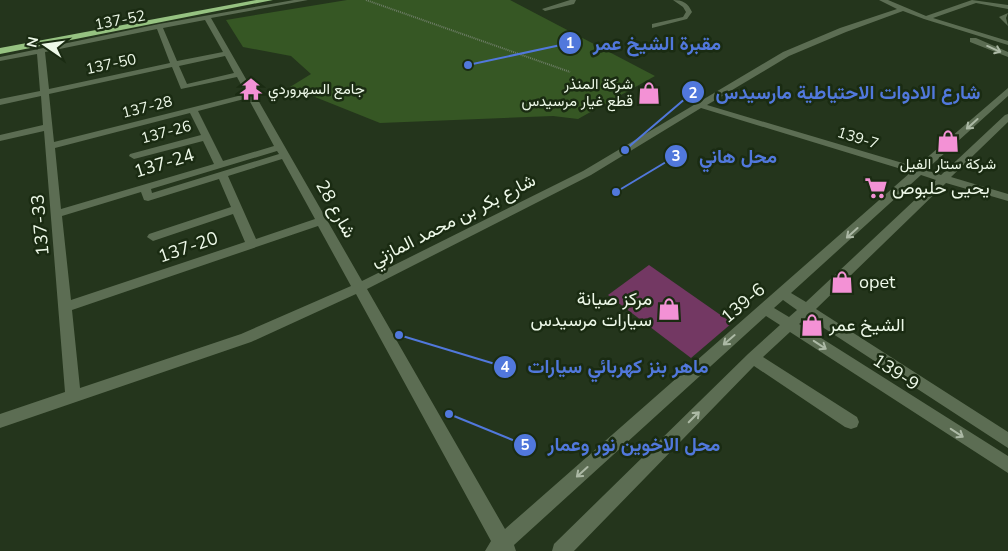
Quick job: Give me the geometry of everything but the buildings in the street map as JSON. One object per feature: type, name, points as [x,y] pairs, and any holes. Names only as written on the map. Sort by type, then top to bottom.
[{"type":"highway","points":[[0,43],[226,0]]},
{"type":"highway","points":[[0,51],[269,0]]},
{"type":"street","name":"137-52","points":[[0,59],[207,16],[305,0]]},
{"type":"street","points":[[545,9],[572,3],[573,0]]},
{"type":"street","points":[[655,26],[685,18],[689,12],[686,6],[676,0]]},
{"type":"street","points":[[883,0],[926,18],[1008,43]]},
{"type":"street","points":[[926,18],[977,0],[1008,7]]},
{"type":"street","name":"شارع بكر بن محمد المازني","points":[[0,421],[73,398],[246,338],[360,287],[587,173],[786,54],[843,30],[903,9]]},
{"type":"street","points":[[1008,15],[1002,17],[1008,24]]},
{"type":"street","name":"شارع 28","points":[[207,16],[360,287],[501,549]]},
{"type":"street","points":[[159,26],[173,65],[184,87],[239,74]]},
{"type":"street","points":[[950,26],[956,32],[1008,55]]},
{"type":"street","name":"137-33","points":[[41,50],[73,398]]},
{"type":"street","name":"137-50","points":[[0,102],[228,53]]},
{"type":"street","name":"139-6","points":[[501,549],[1008,91]]},
{"type":"street","name":"137-28","points":[[50,146],[251,95]]},
{"type":"street","name":"139-7","points":[[699,105],[1008,198]]},
{"type":"street","points":[[193,110],[252,244]]},
{"type":"street","points":[[561,551],[753,358],[1008,117]]},
{"type":"street","points":[[0,138],[48,127]]},
{"type":"street","name":"137-26","points":[[134,156],[206,136]]},
{"type":"street","name":"137-24","points":[[57,214],[145,187],[221,170],[283,151]]},
{"type":"street","points":[[153,237],[237,209]]},
{"type":"street","name":"137-20","points":[[65,307],[322,221]]},
{"type":"street","name":"139-9","points":[[784,294],[1008,441]]},
{"type":"street","name":"139-9","points":[[765,309],[1008,465]]},
{"type":"street","points":[[753,358],[851,422]]},
{"type":"path","points":[[366,0],[570,72]]},
{"type":"green space","points":[[347,0],[510,0],[655,76],[578,119],[553,116],[380,123],[290,87],[311,74],[291,56],[243,47],[226,20]]},
{"type":"place","name":"مقبرة الشيخ عمر","points":[[468,65]]},
{"type":"place","name":"جامع السهروردي","points":[[251,89]]},
{"type":"place","name":"شركة المنذر قطع غيار مرسيدس","points":[[649,93]]},
{"type":"place","name":"شركة ستار الفيل","points":[[948,141]]},
{"type":"place","name":"شارع الادوات الاحتياطية مارسيدس","points":[[625,150]]},
{"type":"place","name":"يحيى حلبوص","points":[[876,188]]},
{"type":"place","name":"محل هاني","points":[[616,192]]},
{"type":"place","name":"opet","points":[[842,282]]},
{"type":"place","name":"مركز صيانة سيارات مرسيدس","points":[[669,309]]},
{"type":"place","name":"الشيخ عمر","points":[[812,325]]},
{"type":"place","name":"ماهر بنز كهربائي سيارات","points":[[399,335]]},
{"type":"place","name":"محل الاخوين نور وعمار","points":[[449,414]]}]
